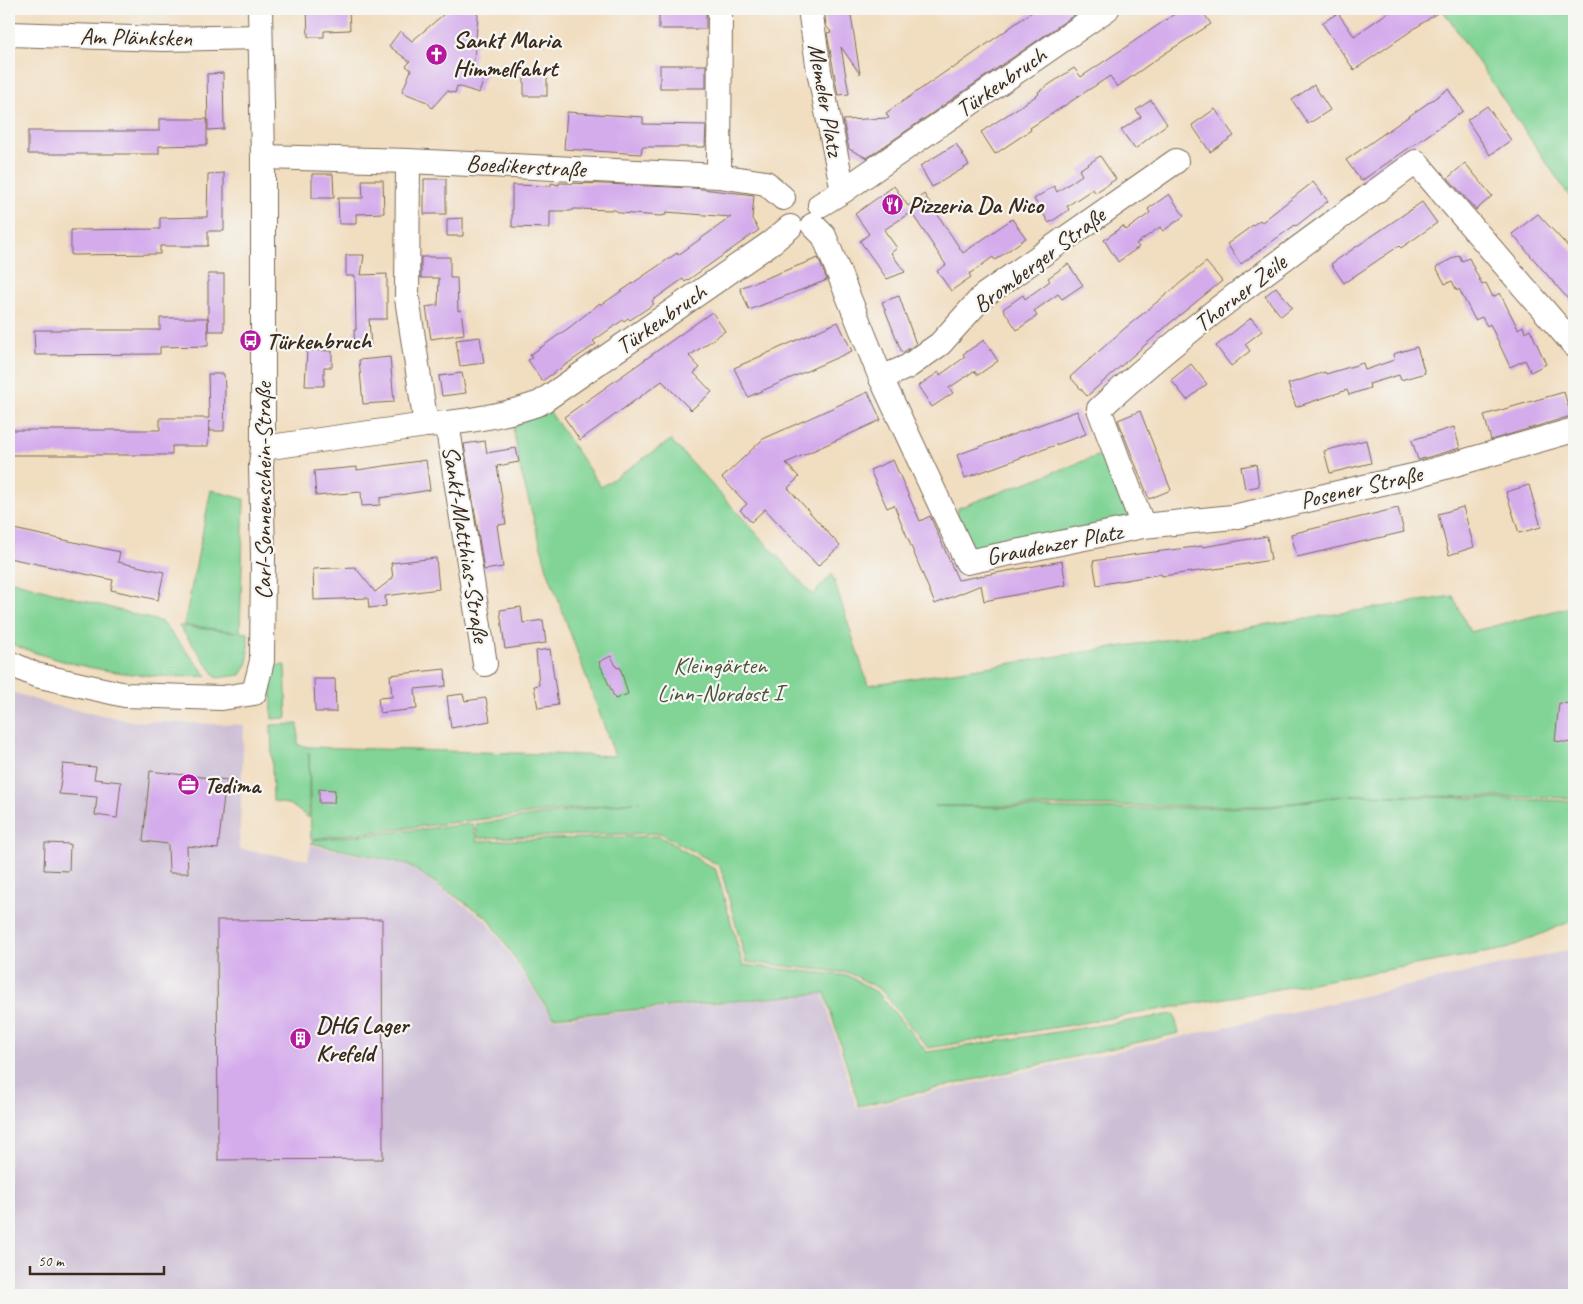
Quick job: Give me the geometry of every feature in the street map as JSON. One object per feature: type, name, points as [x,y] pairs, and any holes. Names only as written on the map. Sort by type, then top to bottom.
[{"type":"street","name":"Carl-Sonnenschein-Straße","points":[[9,663],[36,675],[125,695],[222,698],[254,693],[262,661],[263,556],[261,465],[263,448],[263,157],[260,9]]},
{"type":"street","points":[[719,176],[720,9]]},
{"type":"street","name":"Memeler Platz","points":[[810,9],[819,71],[843,191]]},
{"type":"street","name":"Türkenbruch","points":[[263,448],[517,411],[540,403],[784,234],[802,206],[843,191],[1107,9]]},
{"type":"street","name":"Am Plänksken","points":[[10,37],[163,39],[260,37]]},
{"type":"street","name":"Boedikerstraße","points":[[263,157],[408,160],[719,176],[766,183],[802,206]]},
{"type":"street","name":"Sankt-Matthias-Straße","points":[[408,160],[406,298],[436,424],[484,664]]},
{"type":"street","name":"Bromberger Straße","points":[[881,378],[907,367],[940,344],[983,296],[1176,161]]},
{"type":"street","name":"Thorner Zeile","points":[[1112,443],[1099,409],[1137,374],[1244,288],[1416,162],[1574,345]]},
{"type":"street","points":[[802,206],[824,236],[881,378]]},
{"type":"street","name":"Graudenzer Platz","points":[[881,378],[967,562],[1143,526],[1112,443]]},
{"type":"street","name":"Posener Straße","points":[[1143,526],[1233,517],[1417,475],[1574,430]]},
{"type":"shaded area","points":[[9,691],[51,705],[132,721],[244,725],[239,849],[308,860],[311,845],[407,865],[487,921],[553,1019],[823,994],[857,1109],[1574,949],[1574,1295],[9,1295]]},
{"type":"green space","points":[[1442,9],[1574,9],[1574,203]]},
{"type":"green space","name":"Kleingärten Linn-Nordost I","points":[[548,409],[601,487],[671,440],[813,595],[832,574],[868,685],[1453,596],[1470,632],[1574,606],[1574,798],[1350,795],[1574,801],[1574,920],[1506,949],[928,1048],[881,990],[850,973],[746,962],[720,866],[660,833],[478,838],[476,824],[640,801],[311,839],[309,752],[309,818],[291,805],[273,801],[271,725],[298,724],[298,745],[309,747],[615,756],[547,569],[520,468],[513,427]],"holes":[[[1348,795],[1270,807],[1083,809],[934,806],[1270,806]]]},
{"type":"green space","points":[[1097,456],[1105,457],[1130,518],[1125,524],[972,549],[957,515],[958,508]]},
{"type":"green space","points":[[211,490],[244,499],[240,632],[248,633],[248,663],[241,675],[217,678],[179,626],[237,632],[184,625]]},
{"type":"green space","points":[[9,580],[162,622],[207,676],[157,676],[106,670],[57,659],[9,643]]},
{"type":"green space","points":[[285,665],[287,718],[272,719],[271,666]]},
{"type":"green space","points":[[473,824],[477,841],[659,836],[716,870],[743,965],[849,976],[878,993],[927,1052],[1174,1014],[1179,1033],[859,1106],[825,993],[553,1017],[489,919],[407,864],[311,843],[313,840]]},
{"type":"building","points":[[307,9],[349,9],[350,30],[324,31],[324,37],[308,37]]},
{"type":"building","name":"Sankt Maria Himmelfahrt","points":[[450,9],[475,9],[478,16],[473,69],[486,73],[479,93],[457,86],[455,93],[447,91],[432,108],[427,102],[402,92],[411,70],[406,66],[410,62],[389,46],[400,31],[412,41]]},
{"type":"building","points":[[659,9],[706,9],[706,29],[659,29]]},
{"type":"building","points":[[824,9],[850,9],[860,74],[841,47],[849,94],[838,95],[827,33],[831,32],[826,26]]},
{"type":"building","points":[[1036,9],[1083,9],[867,158],[849,149],[843,120],[889,118],[886,113]]},
{"type":"building","points":[[1182,9],[1201,9],[1211,24],[1117,87],[1110,76],[1030,128],[1031,130],[995,154],[981,132],[1039,94],[1038,92],[1074,68],[1081,77]]},
{"type":"building","points":[[1393,9],[1443,9],[1354,70],[1322,23],[1338,13],[1354,36]]},
{"type":"building","points":[[660,65],[706,65],[706,88],[660,88]]},
{"type":"building","points":[[223,73],[224,129],[208,130],[207,74]]},
{"type":"building","points":[[524,76],[547,76],[547,96],[524,96]]},
{"type":"building","points":[[1314,85],[1330,110],[1308,124],[1292,100]]},
{"type":"building","points":[[1448,89],[1463,111],[1361,181],[1346,160]]},
{"type":"building","points":[[1151,100],[1167,124],[1135,149],[1121,130],[1141,117],[1136,110]]},
{"type":"building","points":[[1487,106],[1511,140],[1490,155],[1467,120]]},
{"type":"building","points":[[1215,109],[1234,136],[1210,152],[1192,125]]},
{"type":"building","points":[[567,112],[643,117],[643,124],[706,125],[705,147],[642,147],[641,154],[564,149]]},
{"type":"building","points":[[159,119],[207,119],[207,145],[159,146],[159,154],[28,154],[28,131],[159,131]]},
{"type":"building","points":[[956,144],[969,165],[932,187],[920,166]]},
{"type":"building","points":[[1100,156],[1116,179],[1095,193],[1093,189],[1067,206],[1069,210],[1049,223],[1034,199],[1054,186],[1057,192],[1082,175],[1079,170]]},
{"type":"building","points":[[1465,163],[1492,196],[1476,210],[1448,178]]},
{"type":"building","points":[[224,173],[224,231],[208,231],[208,246],[160,246],[160,254],[71,255],[71,230],[160,229],[160,218],[207,217],[208,174]]},
{"type":"building","points":[[312,174],[333,174],[334,198],[312,198]]},
{"type":"building","points":[[424,179],[446,179],[446,214],[424,214]]},
{"type":"building","points":[[362,180],[383,180],[384,213],[356,214],[356,224],[339,224],[338,198],[363,198]]},
{"type":"building","points":[[1313,182],[1328,201],[1241,264],[1227,244],[1260,220],[1262,222]]},
{"type":"building","points":[[551,183],[559,185],[559,183],[606,184],[693,188],[754,195],[752,219],[759,230],[685,282],[683,279],[652,301],[654,304],[630,320],[628,318],[623,320],[593,341],[596,344],[542,381],[528,360],[532,358],[530,355],[600,303],[601,305],[677,253],[678,255],[731,217],[666,212],[666,215],[660,216],[620,213],[615,210],[574,209],[571,211],[550,211],[550,228],[512,227],[512,185],[551,186]]},
{"type":"building","points":[[894,186],[908,206],[924,194],[963,253],[1012,219],[1026,238],[995,260],[993,257],[969,274],[971,277],[951,291],[937,271],[946,265],[911,212],[884,230],[897,248],[891,253],[905,272],[887,279],[860,241],[869,234],[855,214]]},
{"type":"building","points":[[1169,194],[1184,216],[1163,231],[1160,227],[1136,244],[1139,247],[1118,262],[1104,240],[1123,226],[1126,230],[1150,213],[1148,209]]},
{"type":"building","points":[[1422,202],[1437,223],[1344,283],[1331,264]]},
{"type":"building","points":[[1538,214],[1574,253],[1574,306],[1512,234]]},
{"type":"building","points":[[463,218],[463,236],[447,236],[447,219]]},
{"type":"building","points":[[346,255],[364,255],[361,275],[387,274],[387,319],[369,319],[371,347],[355,348],[355,276],[346,276]]},
{"type":"building","points":[[1459,255],[1462,261],[1469,258],[1482,285],[1486,283],[1493,297],[1500,293],[1518,329],[1523,326],[1525,332],[1530,329],[1546,364],[1531,372],[1525,360],[1510,367],[1490,324],[1487,326],[1482,317],[1475,320],[1459,289],[1457,291],[1452,281],[1445,284],[1436,267]]},
{"type":"building","points":[[421,257],[450,257],[450,278],[457,278],[458,311],[461,310],[464,334],[431,339],[426,307],[438,305],[439,278],[421,278]]},
{"type":"building","points":[[818,258],[827,280],[749,310],[740,288]]},
{"type":"building","points":[[1206,262],[1222,281],[1170,323],[1087,396],[1070,377],[1124,329]]},
{"type":"building","points":[[1068,264],[1083,285],[1062,299],[1058,294],[1034,311],[1037,316],[1017,330],[1003,309],[1023,295],[1025,299],[1050,281],[1048,278]]},
{"type":"building","points":[[208,274],[224,274],[224,331],[208,331]]},
{"type":"building","points":[[1276,287],[1292,307],[1281,316],[1265,296]]},
{"type":"building","points":[[899,296],[916,344],[902,353],[882,302]]},
{"type":"building","points":[[712,312],[725,331],[689,356],[700,368],[694,373],[712,392],[691,410],[662,381],[580,440],[564,417]]},
{"type":"building","points":[[160,318],[208,318],[208,346],[160,347],[160,354],[35,355],[34,330],[160,330]]},
{"type":"building","points":[[1251,318],[1262,331],[1245,344],[1250,351],[1231,366],[1216,346]]},
{"type":"building","points":[[838,322],[852,351],[748,397],[734,368]]},
{"type":"building","points":[[480,337],[484,363],[460,366],[456,340]]},
{"type":"building","points":[[984,340],[998,361],[978,375],[974,371],[949,388],[953,393],[932,407],[918,386],[939,372],[940,375],[965,357],[963,354]]},
{"type":"building","points":[[1417,347],[1425,373],[1401,380],[1399,375],[1369,384],[1370,388],[1349,395],[1347,390],[1296,407],[1288,384],[1325,372],[1326,374],[1363,363],[1365,370],[1394,360],[1393,354]]},
{"type":"building","points":[[307,350],[332,351],[332,367],[324,367],[324,386],[305,386]]},
{"type":"building","points":[[390,357],[394,402],[363,404],[359,360]]},
{"type":"building","points":[[1191,364],[1207,384],[1187,400],[1171,380]]},
{"type":"building","points":[[462,373],[466,393],[442,396],[439,376]]},
{"type":"building","points":[[208,374],[224,374],[225,390],[224,431],[209,431],[209,421],[208,446],[172,446],[172,455],[9,455],[9,430],[160,430],[160,418],[209,418]]},
{"type":"building","points":[[868,392],[881,420],[786,463],[799,477],[788,488],[840,546],[818,566],[765,509],[751,522],[740,510],[747,504],[722,478],[763,439]]},
{"type":"building","points":[[1564,392],[1571,416],[1491,440],[1484,415]]},
{"type":"building","points":[[1077,411],[1086,434],[965,478],[957,455]]},
{"type":"building","points":[[1140,411],[1171,490],[1149,499],[1118,420]]},
{"type":"building","points":[[1454,427],[1460,448],[1418,460],[1412,440]]},
{"type":"building","points":[[1366,440],[1371,463],[1330,473],[1324,451]]},
{"type":"building","points":[[485,441],[487,453],[516,448],[519,462],[497,466],[506,524],[497,525],[503,567],[484,570],[464,444]]},
{"type":"building","points":[[426,460],[430,490],[380,498],[380,505],[362,506],[361,492],[316,496],[314,471],[357,467],[357,470]]},
{"type":"building","points":[[893,460],[920,521],[930,516],[958,580],[1062,561],[1066,585],[984,601],[981,585],[935,604],[894,505],[887,508],[870,470]]},
{"type":"building","points":[[1256,464],[1259,486],[1245,489],[1241,467]]},
{"type":"building","points":[[1529,485],[1541,527],[1519,533],[1506,492]]},
{"type":"building","points":[[1463,507],[1474,547],[1449,555],[1438,514]]},
{"type":"building","points":[[1398,508],[1404,532],[1297,557],[1291,534]]},
{"type":"building","points":[[9,528],[120,552],[118,562],[164,572],[158,600],[111,590],[113,580],[9,558]]},
{"type":"building","points":[[1267,536],[1271,560],[1162,576],[1161,574],[1097,585],[1093,561],[1203,547]]},
{"type":"building","points":[[436,558],[439,589],[385,596],[386,606],[369,608],[368,598],[314,600],[313,569],[355,567],[375,592],[393,578],[391,563]]},
{"type":"building","points":[[521,607],[523,623],[543,620],[546,643],[505,649],[500,610]]},
{"type":"building","points":[[550,649],[558,705],[538,708],[534,686],[539,685],[536,651]]},
{"type":"building","points":[[611,656],[617,668],[620,667],[628,694],[615,699],[599,662]]},
{"type":"building","points":[[445,669],[446,686],[415,689],[417,709],[380,713],[378,698],[392,697],[390,675]]},
{"type":"building","points":[[314,679],[335,679],[336,712],[315,712]]},
{"type":"building","points":[[463,694],[465,701],[486,698],[490,721],[451,728],[447,696]]},
{"type":"building","points":[[1559,703],[1574,704],[1574,737],[1572,737],[1572,743],[1555,741]]},
{"type":"building","points":[[63,764],[96,767],[94,779],[121,782],[117,818],[95,815],[97,797],[59,794]]},
{"type":"building","points":[[150,771],[227,780],[218,849],[187,846],[188,873],[169,873],[168,844],[143,841]]},
{"type":"building","points":[[319,789],[335,790],[334,803],[319,803]]},
{"type":"building","points":[[45,843],[70,844],[69,871],[44,870]]},
{"type":"building","name":"DHG Lager Krefeld","points":[[382,919],[383,1159],[218,1160],[217,920]]},
{"type":"place","name":"Sankt Maria Himmelfahrt","points":[[437,54]]},
{"type":"place","name":"Pizzeria Da Nico","points":[[892,205]]},
{"type":"place","name":"Türkenbruch","points":[[250,341]]},
{"type":"place","name":"Tedima","points":[[188,785]]},
{"type":"place","name":"DHG Lager Krefeld","points":[[300,1039]]}]
